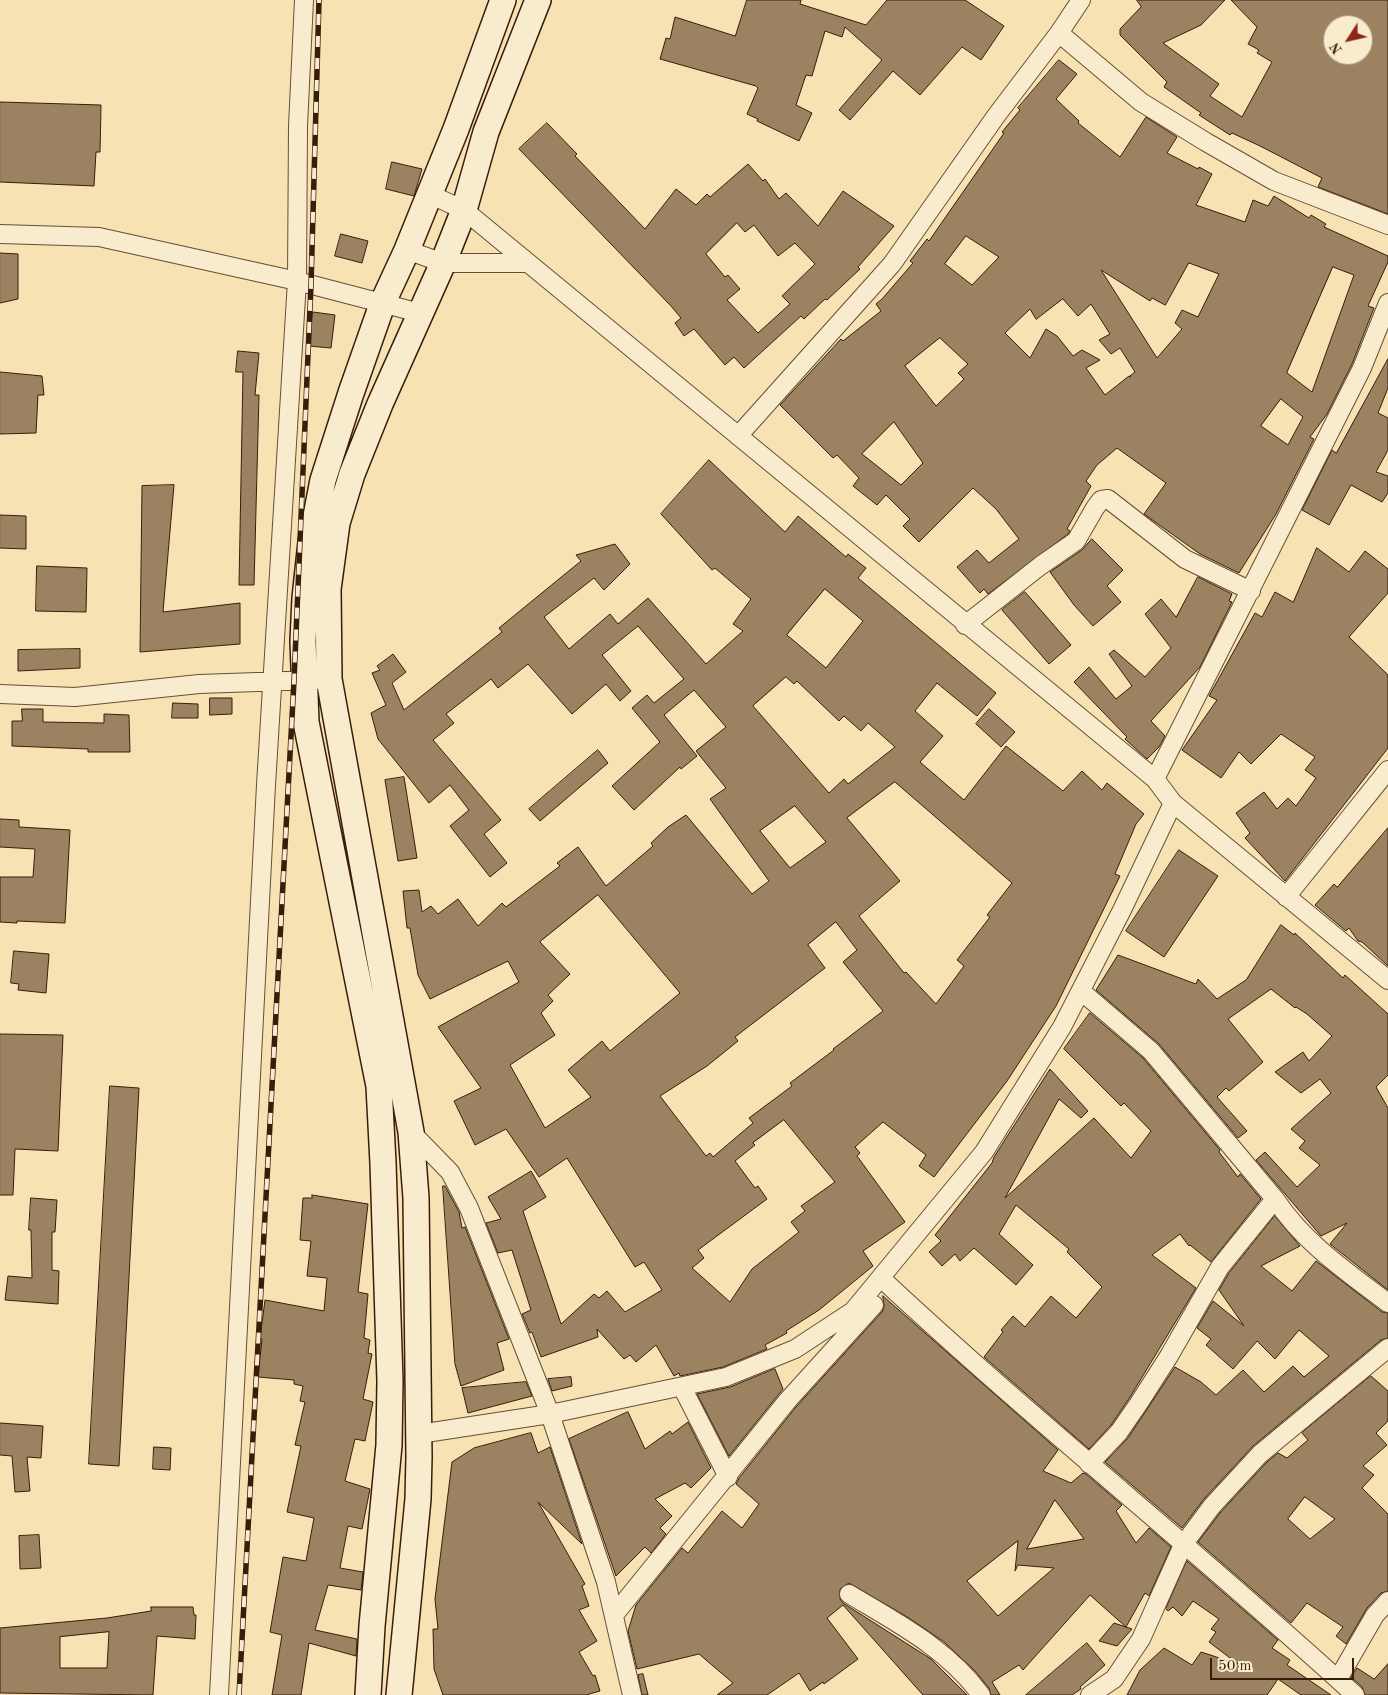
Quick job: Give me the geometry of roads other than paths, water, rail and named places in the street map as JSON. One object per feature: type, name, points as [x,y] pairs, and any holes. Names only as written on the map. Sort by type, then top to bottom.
[{"type":"street","points":[[219,1695],[273,682],[297,281],[298,126],[304,0]]},
{"type":"street","points":[[368,1695],[372,1626],[389,1445],[390,1380],[386,1230],[379,1086],[306,722],[304,680],[305,598],[311,542],[324,480],[383,302],[407,250],[503,0]]},
{"type":"street","points":[[399,1695],[418,1499],[416,1198],[411,1132],[330,679],[328,589],[337,522],[366,439],[443,263],[464,210],[486,132],[538,0]]},
{"type":"street","points":[[738,436],[892,264],[996,116],[1059,33],[1081,0]]},
{"type":"street","points":[[1059,33],[1140,102],[1206,142],[1274,181],[1388,225]]},
{"type":"street","points":[[429,194],[464,210],[1154,778],[1173,803],[1388,980]]},
{"type":"street","points":[[0,234],[99,237],[297,281],[342,295],[383,302],[420,313]]},
{"type":"street","points":[[407,250],[443,263],[528,264]]},
{"type":"street","points":[[1154,778],[1251,591],[1362,368],[1388,303]]},
{"type":"street","points":[[966,625],[1076,541],[1101,500],[1108,499],[1185,559],[1251,591]]},
{"type":"street","points":[[0,694],[75,697],[199,684],[330,679]]},
{"type":"street","points":[[1286,897],[1388,770]]},
{"type":"street","points":[[614,1615],[885,1282],[984,1152],[1062,1027],[1173,803]]},
{"type":"street","points":[[1081,991],[1152,1051],[1275,1199],[1285,1214],[1317,1249],[1388,1303]]},
{"type":"street","points":[[411,1132],[450,1172],[469,1208],[550,1414],[606,1582],[632,1695]]},
{"type":"street","points":[[1089,1464],[1119,1432],[1134,1411],[1169,1356],[1220,1267],[1275,1199]]},
{"type":"street","points":[[419,1434],[550,1414],[726,1377],[795,1350],[853,1311],[885,1282]]},
{"type":"street","points":[[885,1282],[1089,1464],[1355,1695]]},
{"type":"street","points":[[1090,1695],[1114,1679],[1141,1640],[1183,1544],[1212,1506],[1260,1454],[1388,1348]]},
{"type":"street","points":[[682,1387],[728,1477]]},
{"type":"street","points":[[849,1594],[920,1638],[955,1663],[981,1695]]},
{"type":"street","points":[[1338,1679],[1375,1615],[1388,1601]]},
{"type":"railway","points":[[239,1695],[294,681],[311,285],[319,0]]}]
